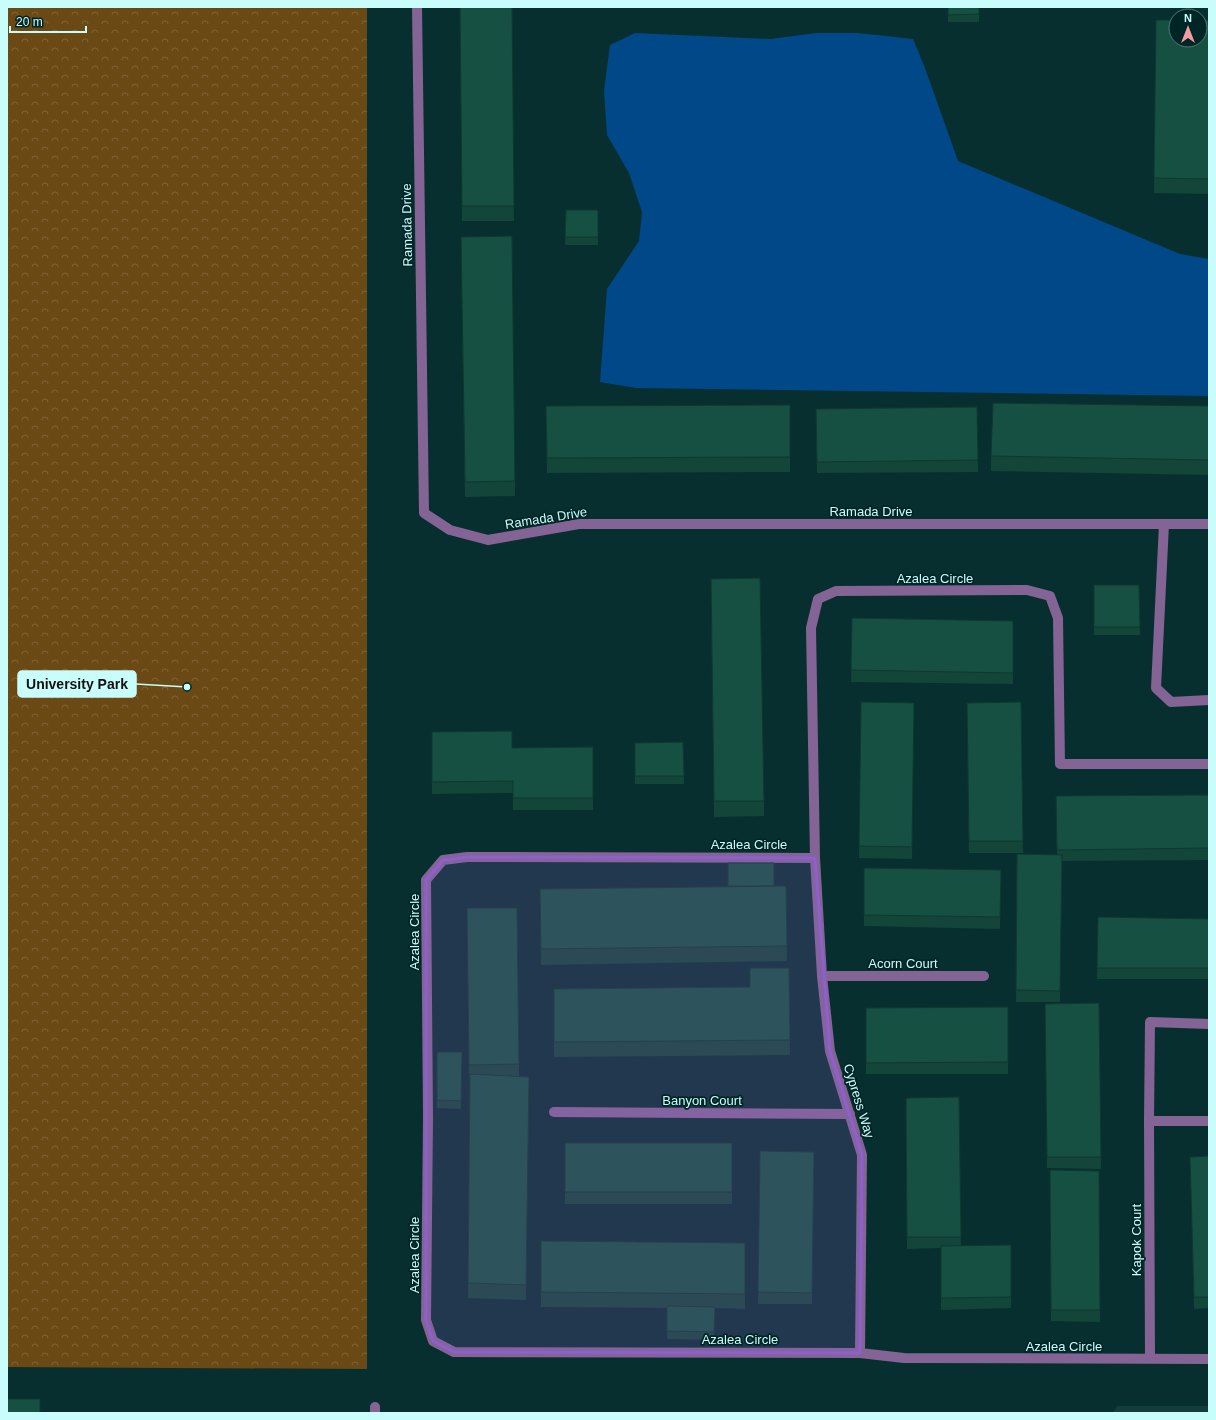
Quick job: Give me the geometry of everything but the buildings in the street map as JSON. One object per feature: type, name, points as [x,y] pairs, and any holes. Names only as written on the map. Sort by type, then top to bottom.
[{"type":"street","name":"Ramada Drive","points":[[417,7],[424,513],[450,530],[488,540],[579,524],[1209,524]]},
{"type":"street","points":[[1164,524],[1156,688],[1171,702],[1209,700]]},
{"type":"street","name":"Azalea Circle","points":[[1209,764],[1060,764],[1058,618],[1050,596],[1027,590],[836,591],[818,599],[811,628],[815,858],[468,857],[444,860],[426,880],[428,1110],[426,1320],[433,1341],[454,1352],[860,1353],[904,1358],[1209,1359]]},
{"type":"street","name":"Cypress Way","points":[[815,858],[822,976],[830,1051],[862,1155],[860,1353]]},
{"type":"street","name":"Acorn Court","points":[[822,976],[984,976]]},
{"type":"street","name":"Kapok Court","points":[[1150,1359],[1148,1121],[1150,1022],[1209,1024]]},
{"type":"street","name":"Banyon Court","points":[[554,1112],[850,1114]]},
{"type":"street","points":[[1148,1121],[1209,1121]]},
{"type":"highlighted area","points":[[467,857],[815,858],[830,1051],[862,1155],[860,1353],[454,1352],[433,1341],[426,1320],[426,880],[443,860]]},
{"type":"shaded area","points":[[1117,1406],[1209,1406],[1209,1413],[1113,1413]]},
{"type":"green space","points":[[7,7],[367,7],[367,1369],[7,1367]]},
{"type":"water","points":[[635,33],[771,39],[816,33],[858,33],[913,39],[925,68],[958,161],[1180,254],[1209,259],[1209,396],[636,388],[600,382],[607,289],[639,241],[642,212],[629,173],[607,135],[604,90],[610,45]]},
{"type":"place","name":"University Park","points":[[187,687]]}]
